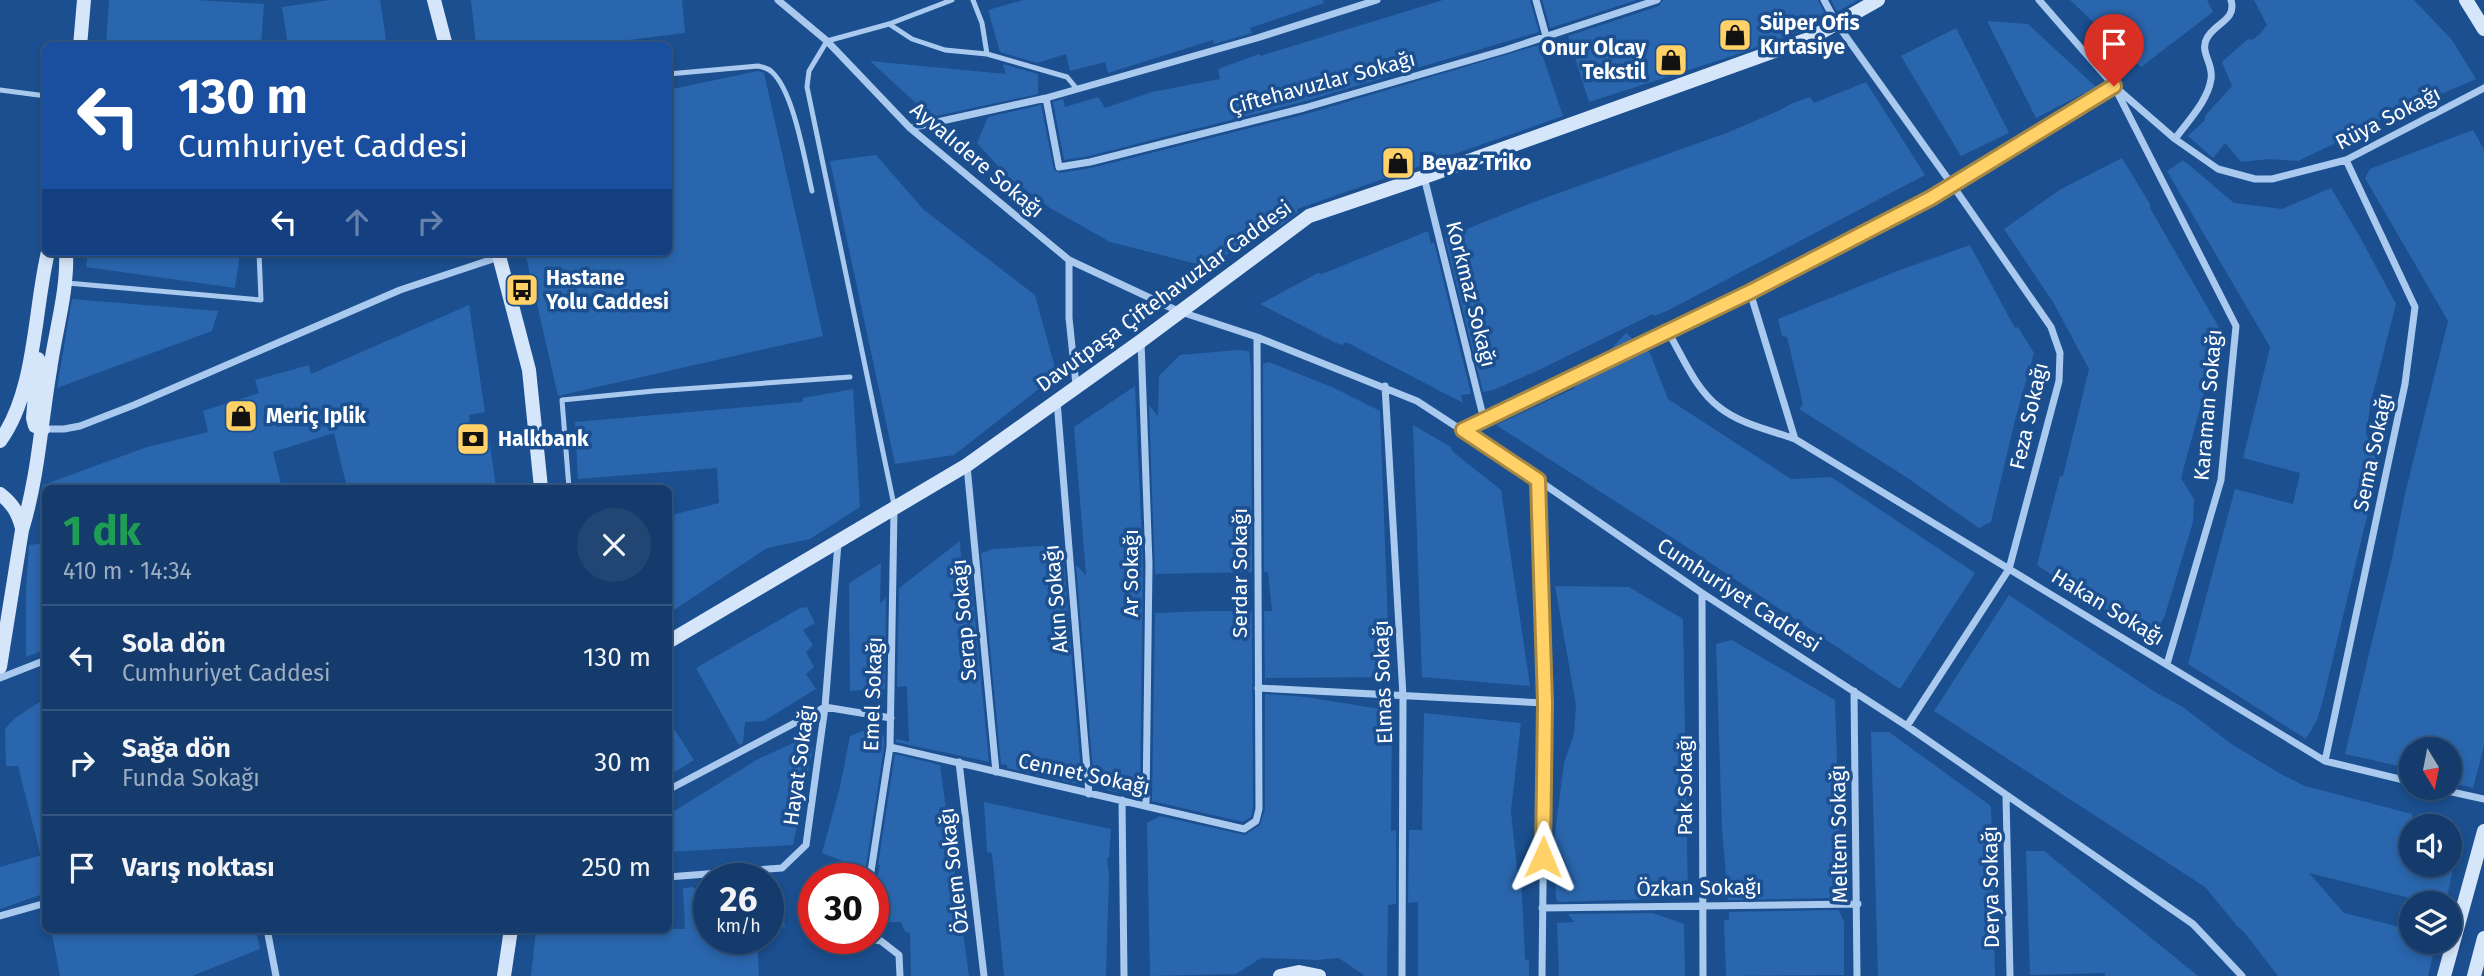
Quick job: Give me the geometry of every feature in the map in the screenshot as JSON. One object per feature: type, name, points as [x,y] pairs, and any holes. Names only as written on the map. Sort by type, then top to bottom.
[{"type":"street","points":[[80,42],[84,0]]},
{"type":"street","points":[[434,0],[445,42]]},
{"type":"street","name":"Ayvalıdere Sokağı","points":[[778,0],[827,41],[910,128],[1069,260],[1178,311]]},
{"type":"street","points":[[910,128],[1046,98],[1257,38],[1377,0]]},
{"type":"street","points":[[1536,0],[1546,36]]},
{"type":"street","name":"Çiftehavuzlar Sokağı","points":[[1046,98],[1059,167],[1090,162],[1304,108],[1505,50],[1657,0]]},
{"type":"street","points":[[1824,0],[1836,24]]},
{"type":"street","name":"Davutpaşa Çiftehavuzlar Caddesi","points":[[672,640],[967,465],[1141,341],[1309,216],[1811,38],[1878,0]]},
{"type":"street","name":"Rüya Sokağı","points":[[2039,0],[2114,86],[2175,139],[2218,169],[2255,179],[2272,179],[2346,160],[2484,88]]},
{"type":"street","points":[[2175,139],[2208,92],[2212,71],[2204,49],[2205,40],[2229,17],[2231,0]]},
{"type":"street","points":[[2466,0],[2484,29]]},
{"type":"street","name":"Feza Sokağı","points":[[1836,24],[1953,186],[2050,327],[2060,353],[2059,381],[2009,569],[1907,726]]},
{"type":"street","points":[[1463,430],[1750,292],[1953,186],[2114,86]]},
{"type":"street","name":"Karaman Sokağı","points":[[2114,86],[2236,326],[2221,480],[2167,664]]},
{"type":"street","name":"Sema Sokağı","points":[[2325,761],[2405,384],[2415,307],[2346,160]]},
{"type":"street","name":"Korkmaz Sokağı","points":[[1423,177],[1484,420]]},
{"type":"street","points":[[0,441],[16,413],[49,256]]},
{"type":"street","points":[[50,256],[34,383],[33,418],[35,426],[43,429],[80,426],[400,290],[494,256]]},
{"type":"street","points":[[0,667],[22,530],[43,429],[66,256]]},
{"type":"street","points":[[500,256],[529,370],[541,485]]},
{"type":"street","points":[[1069,260],[1069,318],[1076,386]]},
{"type":"street","points":[[1750,292],[1795,439]]},
{"type":"street","name":"Cumhuriyet Caddesi","points":[[1178,311],[1257,337],[1417,401],[1702,593],[1907,726],[2193,924],[2242,976]]},
{"type":"street","name":"Hakan Sokağı","points":[[1667,330],[1700,387],[1718,407],[1747,422],[1795,439],[2325,761],[2399,779]]},
{"type":"street","name":"Serdar Sokağı","points":[[1257,337],[1259,809]]},
{"type":"street","name":"Ar Sokağı","points":[[1141,341],[1149,564],[1146,805]]},
{"type":"street","name":"Elmas Sokağı","points":[[1385,387],[1403,696],[1402,976]]},
{"type":"street","name":"Akın Sokağı","points":[[1057,400],[1089,794]]},
{"type":"street","name":"Serap Sokağı","points":[[967,465],[996,772]]},
{"type":"street","points":[[1538,480],[1545,703],[1542,976]]},
{"type":"street","points":[[0,494],[18,513],[22,530]]},
{"type":"street","name":"Emel Sokağı","points":[[872,863],[890,747],[894,509]]},
{"type":"street","name":"Hayat Sokağı","points":[[672,877],[782,868],[806,845],[825,707],[838,543]]},
{"type":"street","name":"Pak Sokağı","points":[[1702,593],[1703,976]]},
{"type":"street","points":[[0,678],[42,662]]},
{"type":"street","points":[[1258,688],[1545,703]]},
{"type":"street","name":"Meltem Sokağı","points":[[1854,691],[1857,976]]},
{"type":"street","points":[[672,788],[825,707],[891,718]]},
{"type":"street","name":"Cennet Sokağı","points":[[890,747],[1244,829],[1256,821],[1259,809]]},
{"type":"street","name":"Özlem Sokağı","points":[[959,762],[984,976]]},
{"type":"street","points":[[2462,794],[2484,799]]},
{"type":"street","name":"Derya Sokağı","points":[[2006,796],[2010,976]]},
{"type":"street","points":[[1122,800],[1124,976]]},
{"type":"street","points":[[2444,976],[2484,831]]},
{"type":"street","points":[[0,916],[42,904]]},
{"type":"street","name":"Özkan Sokağı","points":[[1542,908],[1858,904]]},
{"type":"street","points":[[268,933],[276,976]]},
{"type":"street","points":[[504,976],[510,933]]},
{"type":"street","points":[[2474,976],[2484,938]]},
{"type":"street","points":[[889,947],[899,955],[900,976]]},
{"type":"street","points":[[1280,976],[1299,972],[1319,976]]},
{"type":"lane","points":[[894,509],[807,87],[809,71],[827,41],[890,24],[952,0]]},
{"type":"lane","points":[[973,0],[982,23],[987,54]]},
{"type":"lane","points":[[890,24],[912,39],[945,50],[987,54],[1067,77],[1077,89]]},
{"type":"lane","points":[[672,74],[758,66],[771,69],[782,83],[792,111],[812,191]]},
{"type":"lane","points":[[0,90],[42,95]]},
{"type":"lane","points":[[64,283],[261,300],[259,256]]},
{"type":"lane","points":[[569,485],[562,400],[850,376]]},
{"type":"building","points":[[109,0],[195,0],[264,4],[261,42],[106,42]]},
{"type":"building","points":[[329,0],[380,0],[386,42],[287,42],[282,7]]},
{"type":"building","points":[[471,0],[682,0],[685,33],[613,42],[476,42]]},
{"type":"building","points":[[1023,0],[1323,0],[1324,3],[1250,28],[1252,33],[1214,44],[1213,40],[1108,73],[1105,62],[1070,71],[1066,54],[1037,63],[1000,52],[988,10]]},
{"type":"building","points":[[1443,0],[1530,0],[1539,32],[1302,102],[1064,160],[1053,102],[1063,99],[1065,107],[1098,97],[1105,108],[1152,92],[1220,79],[1218,69],[1259,54],[1260,56]]},
{"type":"building","points":[[1542,0],[1637,0],[1550,28]]},
{"type":"building","points":[[1663,0],[1818,0],[1827,18],[1807,29],[1732,56],[1589,102],[1568,36],[1659,6]]},
{"type":"building","points":[[1831,0],[1858,0],[1837,12]]},
{"type":"building","points":[[2070,0],[2207,0],[2213,12],[2141,67]]},
{"type":"building","points":[[2254,0],[2414,0],[2452,40],[2476,79],[2378,121],[2298,161],[2269,159],[2241,162],[2225,143],[2213,158],[2188,136],[2205,120],[2205,116],[2232,86],[2222,62],[2248,39],[2252,40],[2260,34],[2267,25]]},
{"type":"building","points":[[1987,21],[2028,24],[2096,87],[2036,118]]},
{"type":"building","points":[[1956,28],[2009,133],[1961,156],[1901,56]]},
{"type":"building","points":[[1539,45],[1563,116],[1297,209],[1298,212],[1280,226],[1205,266],[1110,242],[1050,208],[1007,176],[977,143],[988,117],[1041,105],[1054,170],[1060,173],[1091,168],[1306,114]]},
{"type":"building","points":[[870,61],[1006,74],[1003,64],[1038,74],[1038,94],[931,117]]},
{"type":"building","points":[[758,71],[764,73],[823,336],[558,396],[526,256],[672,256],[672,89]]},
{"type":"building","points":[[1866,82],[1925,175],[1667,311],[1654,316],[1653,314],[1539,370],[1483,392],[1445,238],[1531,203],[1729,132],[1793,103],[1810,97],[1814,103]]},
{"type":"building","points":[[2473,130],[2484,149],[2484,746],[2473,788],[2462,785],[2462,737],[2399,737],[2399,766],[2345,754],[2448,321],[2365,178],[2370,169]]},
{"type":"building","points":[[876,155],[924,210],[1035,295],[1057,375],[954,455],[895,464],[830,161]]},
{"type":"building","points":[[2122,158],[2221,331],[2181,478],[2194,499],[2193,522],[2165,615],[2152,641],[2037,565],[2060,476],[2063,476],[2089,369],[2053,302],[2004,229],[2061,189]]},
{"type":"building","points":[[2183,160],[2234,203],[2282,209],[2331,188],[2396,304],[2371,401],[2366,433],[2377,463],[2373,491],[2323,700],[2317,720],[2306,739],[2188,664],[2235,489],[2293,504],[2300,473],[2243,458],[2270,347],[2167,171]]},
{"type":"building","points":[[1428,231],[1431,244],[1434,242],[1471,394],[1461,395],[1463,403],[1346,342],[1342,345],[1336,343],[1260,304],[1318,273],[1322,274]]},
{"type":"building","points":[[1970,245],[2015,328],[2018,327],[2034,353],[1991,522],[1979,528],[1906,477],[1799,409],[1803,404],[1787,337],[1782,336],[1778,319]]},
{"type":"building","points":[[87,256],[239,256],[235,288],[86,267]]},
{"type":"building","points":[[72,299],[218,311],[212,331],[57,388]]},
{"type":"building","points":[[469,305],[485,412],[469,415],[471,431],[488,430],[496,485],[346,485],[334,433],[273,452],[281,485],[43,485],[147,447],[208,432],[203,411],[259,393],[255,380],[309,365],[311,374]]},
{"type":"building","points":[[1626,333],[1634,340],[1607,353]]},
{"type":"building","points":[[1645,348],[1650,353],[1668,399],[1791,479],[1831,477],[1975,573],[1900,689],[1679,542],[1496,425],[1573,389],[1583,378]]},
{"type":"building","points":[[1249,351],[1251,368],[1252,572],[1155,574],[1149,405],[1158,416],[1159,376],[1180,355]]},
{"type":"building","points":[[1269,362],[1332,387],[1380,411],[1390,677],[1266,678],[1265,682],[1264,611],[1272,611],[1268,572],[1264,572],[1263,364]]},
{"type":"building","points":[[1135,386],[1143,564],[1140,797],[1106,790],[1105,782],[1094,783],[1076,565],[1086,575],[1074,427]]},
{"type":"building","points":[[853,389],[860,507],[810,539],[767,548],[672,611],[672,515],[719,503],[717,468],[578,479],[575,422],[803,402],[803,398]]},
{"type":"building","points":[[1413,425],[1451,447],[1452,451],[1501,490],[1530,686],[1422,677]]},
{"type":"building","points":[[960,541],[961,559],[969,557],[989,762],[896,742],[896,739],[909,742],[907,686],[897,687],[899,588]]},
{"type":"building","points":[[42,543],[42,651],[26,657],[26,589],[29,545]]},
{"type":"building","points":[[1057,545],[1063,550],[1082,785],[1007,768],[1007,765],[1001,764],[981,553],[993,549]]},
{"type":"building","points":[[881,563],[880,603],[886,598],[885,689],[850,691],[849,583]]},
{"type":"building","points":[[1555,586],[1629,587],[1683,619],[1688,898],[1558,902],[1556,899],[1554,840],[1564,763],[1574,734],[1576,705]]},
{"type":"building","points":[[2009,595],[2155,692],[2183,707],[2230,743],[2279,773],[2305,786],[2412,814],[2399,814],[2399,877],[2451,877],[2448,891],[2399,891],[2399,895],[2309,873],[2344,913],[2399,927],[2399,954],[2433,954],[2428,976],[2278,976],[2205,887],[1934,711]]},
{"type":"building","points":[[807,607],[815,623],[803,630],[813,645],[806,652],[814,667],[806,674],[816,689],[764,721],[745,722],[743,743],[739,745],[696,668],[800,608]]},
{"type":"building","points":[[1252,611],[1253,808],[1251,817],[1243,822],[1152,801],[1155,613]]},
{"type":"building","points":[[1732,640],[1835,700],[1841,893],[1832,893],[1834,898],[1728,900],[1722,829],[1716,644]]},
{"type":"building","points":[[1265,694],[1306,697],[1392,711],[1391,831],[1396,830],[1396,904],[1388,905],[1387,976],[1365,976],[1339,958],[1261,958],[1236,974],[1150,976],[1147,823],[1160,816],[1245,835],[1260,825],[1265,809]]},
{"type":"building","points":[[42,701],[42,853],[18,766],[6,766],[5,729],[15,718]]},
{"type":"building","points":[[1424,713],[1521,723],[1511,811],[1518,879],[1521,879],[1525,959],[1529,961],[1529,976],[1418,976],[1418,902],[1408,903],[1409,830],[1422,830]]},
{"type":"building","points":[[672,725],[694,760],[672,774]]},
{"type":"building","points":[[863,731],[884,736],[866,863],[848,863],[822,853],[840,787],[850,736]]},
{"type":"building","points":[[1871,732],[1889,732],[1991,806],[1995,976],[1878,976]]},
{"type":"building","points":[[800,740],[813,748],[793,845],[672,852],[672,813],[758,759]]},
{"type":"building","points":[[895,754],[940,765],[969,976],[911,976],[910,933],[905,932],[901,922],[889,922],[889,863],[878,863]]},
{"type":"building","points":[[984,802],[1111,829],[1107,858],[1109,875],[1106,976],[1004,976],[992,853],[987,852]]},
{"type":"building","points":[[2026,851],[2044,851],[2198,976],[2105,976],[2105,973],[2030,975]]},
{"type":"building","points":[[42,855],[42,894],[0,909],[0,867]]},
{"type":"building","points":[[693,887],[693,954],[758,954],[759,976],[531,976],[536,933],[672,933],[672,929],[685,929],[683,888]]},
{"type":"building","points":[[1839,910],[1844,922],[1844,975],[1726,976],[1724,921],[1729,919],[1729,912]]},
{"type":"building","points":[[1653,913],[1684,924],[1685,976],[1559,976],[1557,923],[1574,922],[1568,914]]},
{"type":"building","points":[[52,933],[257,933],[260,949],[192,976],[60,976]]},
{"type":"place","name":"Süper Ofis Kırtasiye","points":[[1735,35]]},
{"type":"place","name":"Onur Olcay Tekstil","points":[[1671,60]]},
{"type":"place","name":"Beyaz Triko","points":[[1398,163]]},
{"type":"place","name":"Hastane Yolu Caddesi","points":[[522,290]]},
{"type":"place","name":"Meriç Iplik","points":[[241,416]]},
{"type":"place","name":"Halkbank","points":[[473,439]]},
{"type":"route","points":[[1543,857],[1545,703],[1538,480],[1463,430],[1750,292],[1931,198],[2114,86]]}]
